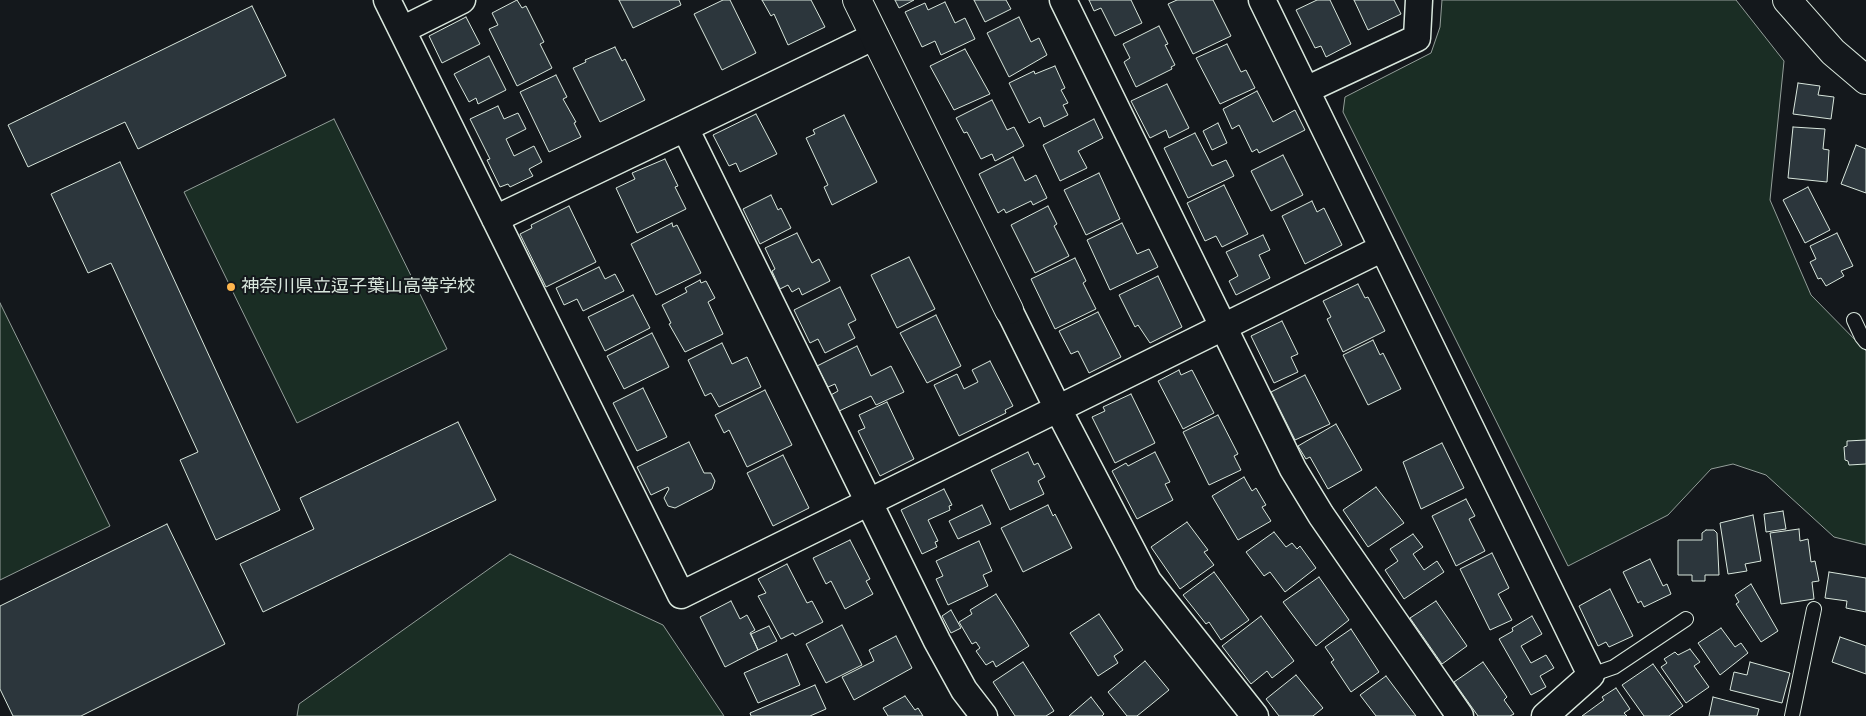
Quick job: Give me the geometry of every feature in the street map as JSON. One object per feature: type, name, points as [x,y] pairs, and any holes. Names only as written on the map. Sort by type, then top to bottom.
[{"type":"street","points":[[387,0],[682,596],[1383,248]]},
{"type":"street","points":[[402,30],[462,0]]},
{"type":"street","points":[[857,0],[1058,409],[1148,581],[1255,716]]},
{"type":"street","points":[[1063,0],[1293,469],[1321,515],[1460,716]]},
{"type":"street","points":[[1262,0],[1591,675],[1552,714]]},
{"type":"street","points":[[1306,90],[1417,38],[1419,0]]},
{"type":"street","points":[[1787,0],[1826,46],[1866,80]]},
{"type":"street","points":[[495,219],[875,36]]},
{"type":"street","points":[[685,128],[937,641],[964,690],[984,716]]},
{"type":"lane","points":[[1854,320],[1866,342]]},
{"type":"lane","points":[[1792,716],[1814,609]]},
{"type":"lane","points":[[1591,675],[1614,667],[1686,619]]},
{"type":"green space","points":[[1442,0],[1736,0],[1784,61],[1770,200],[1811,295],[1866,351],[1866,545],[1834,537],[1766,475],[1733,464],[1711,469],[1668,515],[1568,566],[1343,112],[1345,97],[1431,53],[1440,27]]},
{"type":"green space","points":[[334,119],[447,349],[297,423],[184,192]]},
{"type":"green space","points":[[0,303],[110,526],[0,580]]},
{"type":"green space","points":[[510,554],[663,625],[724,716],[297,716],[299,704]]},
{"type":"building","points":[[517,0],[522,8],[526,6],[544,42],[540,44],[552,68],[517,86],[489,29],[498,25],[492,13]]},
{"type":"building","points":[[619,0],[679,0],[681,5],[633,28]]},
{"type":"building","points":[[723,0],[730,0],[756,53],[722,70],[694,14]]},
{"type":"building","points":[[762,0],[811,0],[825,27],[788,45],[774,14],[771,16]]},
{"type":"building","points":[[895,0],[914,0],[899,8]]},
{"type":"building","points":[[974,0],[1006,0],[1011,9],[985,22]]},
{"type":"building","points":[[1089,0],[1131,0],[1142,23],[1115,36],[1101,8],[1094,11]]},
{"type":"building","points":[[1177,0],[1213,0],[1231,36],[1193,54],[1168,4]]},
{"type":"building","points":[[1317,0],[1330,0],[1351,44],[1326,57],[1321,46],[1315,48],[1296,10]]},
{"type":"building","points":[[1354,0],[1394,0],[1401,14],[1368,30]]},
{"type":"building","points":[[945,2],[955,23],[965,18],[975,39],[941,55],[935,41],[922,47],[905,12],[925,3],[928,10]]},
{"type":"building","points":[[252,6],[286,76],[138,149],[125,122],[28,167],[8,125]]},
{"type":"building","points":[[466,17],[480,44],[442,63],[429,36]]},
{"type":"building","points":[[1019,17],[1031,42],[1039,38],[1047,55],[1009,77],[987,33]]},
{"type":"building","points":[[1159,26],[1168,44],[1165,45],[1175,65],[1171,67],[1172,69],[1136,87],[1124,62],[1130,58],[1123,44]]},
{"type":"building","points":[[1227,44],[1241,72],[1246,70],[1255,88],[1220,104],[1196,58]]},
{"type":"building","points":[[615,47],[622,61],[625,59],[645,100],[600,122],[573,68],[586,62],[585,60]]},
{"type":"building","points":[[965,49],[990,94],[954,110],[930,66]]},
{"type":"building","points":[[489,56],[506,90],[478,104],[476,98],[469,102],[454,74]]},
{"type":"building","points":[[1055,66],[1065,88],[1061,90],[1068,103],[1063,105],[1068,115],[1044,127],[1040,117],[1029,123],[1009,83],[1034,71],[1035,74]]},
{"type":"building","points":[[556,75],[567,97],[563,99],[576,122],[574,123],[581,137],[549,152],[520,92]]},
{"type":"building","points":[[1798,83],[1820,86],[1818,95],[1834,97],[1831,119],[1793,114]]},
{"type":"building","points":[[1167,84],[1189,128],[1169,138],[1166,130],[1150,138],[1131,101]]},
{"type":"building","points":[[1257,91],[1273,122],[1295,110],[1305,130],[1259,153],[1257,149],[1252,152],[1239,125],[1232,129],[1223,109]]},
{"type":"building","points":[[992,100],[1007,130],[1014,127],[1024,146],[995,161],[992,154],[981,159],[967,132],[964,133],[956,118]]},
{"type":"building","points":[[498,106],[504,119],[518,113],[526,129],[506,139],[514,156],[534,146],[542,162],[529,169],[533,176],[510,187],[508,184],[500,187],[487,160],[490,159],[470,119]]},
{"type":"building","points":[[756,114],[777,154],[740,172],[736,163],[729,166],[713,135]]},
{"type":"building","points":[[844,115],[877,182],[832,205],[824,187],[828,185],[806,138],[815,134],[813,130]]},
{"type":"building","points":[[1094,119],[1103,138],[1078,151],[1087,168],[1060,181],[1043,145]]},
{"type":"building","points":[[1218,123],[1227,143],[1212,150],[1203,131]]},
{"type":"building","points":[[1793,127],[1825,129],[1823,149],[1829,150],[1827,182],[1788,178]]},
{"type":"building","points":[[1195,133],[1212,166],[1226,160],[1234,176],[1188,198],[1164,148]]},
{"type":"building","points":[[1856,145],[1866,149],[1866,193],[1841,184]]},
{"type":"building","points":[[1283,155],[1303,195],[1271,211],[1251,171]]},
{"type":"building","points":[[1013,157],[1025,181],[1036,175],[1047,198],[1033,205],[1031,201],[1006,213],[1004,209],[998,213],[979,174]]},
{"type":"building","points":[[665,159],[678,186],[675,187],[686,209],[637,233],[616,188],[635,179],[632,173]]},
{"type":"building","points":[[120,162],[280,510],[216,540],[180,460],[198,452],[111,263],[88,273],[51,194]]},
{"type":"building","points":[[1099,173],[1120,219],[1086,235],[1064,190]]},
{"type":"building","points":[[1224,185],[1248,234],[1222,247],[1216,236],[1205,241],[1187,203]]},
{"type":"building","points":[[1808,187],[1830,230],[1805,243],[1783,200]]},
{"type":"building","points":[[771,195],[778,210],[781,208],[791,228],[760,244],[743,209]]},
{"type":"building","points":[[1312,201],[1317,212],[1324,208],[1342,245],[1305,264],[1282,216]]},
{"type":"building","points":[[569,206],[596,262],[546,287],[520,234],[532,228],[531,225]]},
{"type":"building","points":[[1048,206],[1057,224],[1054,226],[1069,256],[1035,273],[1011,225]]},
{"type":"building","points":[[672,223],[673,227],[677,225],[701,273],[656,295],[631,244]]},
{"type":"building","points":[[1122,223],[1137,254],[1149,249],[1158,267],[1110,290],[1087,240]]},
{"type":"building","points":[[797,233],[812,263],[819,259],[830,281],[802,295],[799,288],[792,292],[788,285],[780,289],[772,271],[775,269],[765,248]]},
{"type":"building","points":[[1837,233],[1853,266],[1841,271],[1844,276],[1826,286],[1821,278],[1818,279],[1810,262],[1816,259],[1810,246]]},
{"type":"building","points":[[1263,235],[1270,250],[1259,255],[1270,278],[1236,295],[1229,281],[1238,276],[1226,252]]},
{"type":"building","points":[[909,257],[935,309],[897,328],[871,275]]},
{"type":"building","points":[[1075,258],[1086,281],[1083,283],[1096,309],[1055,329],[1031,279]]},
{"type":"building","points":[[599,267],[605,279],[615,274],[624,291],[583,311],[577,299],[564,305],[556,288]]},
{"type":"building","points":[[1158,276],[1182,327],[1150,343],[1138,325],[1135,327],[1119,295]]},
{"type":"building","points":[[700,280],[701,283],[706,281],[715,298],[708,302],[723,334],[685,352],[669,324],[671,323],[662,305],[687,292],[685,288]]},
{"type":"building","points":[[1358,284],[1365,298],[1368,297],[1385,331],[1343,352],[1327,319],[1331,317],[1323,301]]},
{"type":"building","points":[[840,287],[856,320],[848,324],[855,338],[825,353],[818,339],[810,343],[794,310]]},
{"type":"building","points":[[633,295],[650,328],[605,351],[588,317]]},
{"type":"building","points":[[1098,312],[1121,357],[1089,373],[1078,351],[1071,354],[1059,331]]},
{"type":"building","points":[[936,315],[961,366],[927,383],[900,333]]},
{"type":"building","points":[[1282,321],[1298,354],[1291,357],[1298,372],[1274,383],[1251,336]]},
{"type":"building","points":[[652,333],[669,367],[624,389],[607,356]]},
{"type":"building","points":[[1373,340],[1380,355],[1383,353],[1401,389],[1368,405],[1343,355]]},
{"type":"building","points":[[722,343],[732,364],[747,357],[761,387],[719,407],[711,393],[705,396],[688,360]]},
{"type":"building","points":[[857,346],[871,376],[891,366],[904,392],[876,405],[871,396],[837,412],[829,396],[838,391],[835,384],[828,387],[817,366]]},
{"type":"building","points":[[990,361],[1013,406],[1005,410],[1006,413],[959,436],[934,385],[957,374],[964,389],[978,382],[972,370]]},
{"type":"building","points":[[1179,370],[1181,375],[1192,370],[1214,413],[1183,429],[1158,381]]},
{"type":"building","points":[[1305,375],[1330,424],[1295,440],[1271,392]]},
{"type":"building","points":[[643,388],[667,437],[637,451],[613,403]]},
{"type":"building","points":[[765,390],[792,445],[747,467],[729,430],[724,433],[715,415]]},
{"type":"building","points":[[1131,394],[1155,443],[1115,463],[1092,417],[1105,411],[1103,407]]},
{"type":"building","points":[[887,402],[914,459],[880,476],[858,431],[865,428],[859,415]]},
{"type":"building","points":[[1218,415],[1238,454],[1234,456],[1241,470],[1209,485],[1183,432]]},
{"type":"building","points":[[458,422],[496,500],[263,612],[240,564],[314,529],[300,498]]},
{"type":"building","points":[[1336,424],[1362,470],[1328,489],[1310,457],[1306,459],[1298,446]]},
{"type":"building","points":[[1866,440],[1866,464],[1849,465],[1848,461],[1845,460],[1844,447],[1847,446],[1847,441]]},
{"type":"building","points":[[689,442],[704,473],[711,473],[715,481],[712,489],[675,508],[668,506],[664,498],[669,489],[668,487],[651,495],[637,467]]},
{"type":"building","points":[[1442,443],[1464,488],[1421,509],[1403,462]]},
{"type":"building","points":[[1028,452],[1034,465],[1038,463],[1045,477],[1038,481],[1044,494],[1010,510],[991,470]]},
{"type":"building","points":[[1155,452],[1170,482],[1165,484],[1173,500],[1137,519],[1112,471],[1126,463],[1128,466]]},
{"type":"building","points":[[783,455],[809,508],[773,526],[747,473]]},
{"type":"building","points":[[1244,477],[1252,491],[1256,488],[1266,505],[1262,507],[1271,521],[1238,540],[1212,496]]},
{"type":"building","points":[[1376,487],[1404,523],[1368,547],[1343,510]]},
{"type":"building","points":[[944,489],[952,505],[949,506],[950,510],[928,520],[938,541],[935,542],[937,547],[922,554],[901,510]]},
{"type":"building","points":[[1466,499],[1475,516],[1469,519],[1485,551],[1456,566],[1432,516]]},
{"type":"building","points":[[982,505],[991,524],[958,539],[949,521]]},
{"type":"building","points":[[1048,505],[1053,516],[1055,514],[1072,548],[1023,572],[1001,528]]},
{"type":"building","points":[[1783,511],[1786,529],[1766,532],[1764,514]]},
{"type":"building","points":[[1753,515],[1761,561],[1745,564],[1747,571],[1728,574],[1720,523]]},
{"type":"building","points":[[1187,522],[1208,550],[1204,552],[1214,565],[1180,589],[1151,547]]},
{"type":"building","points":[[167,524],[225,644],[81,716],[13,716],[0,689],[0,606]]},
{"type":"building","points":[[1799,529],[1800,541],[1808,539],[1811,562],[1815,561],[1819,581],[1812,582],[1814,599],[1781,604],[1770,533]]},
{"type":"building","points":[[1706,530],[1714,530],[1717,533],[1719,575],[1705,575],[1705,581],[1692,581],[1692,575],[1678,575],[1678,540],[1702,540],[1702,533]]},
{"type":"building","points":[[1274,532],[1286,547],[1292,543],[1297,549],[1300,546],[1316,568],[1285,592],[1270,572],[1264,576],[1246,552]]},
{"type":"building","points":[[1413,534],[1423,547],[1413,554],[1424,570],[1437,561],[1444,572],[1404,599],[1385,570],[1398,561],[1390,549]]},
{"type":"building","points":[[850,540],[870,579],[866,581],[873,594],[845,609],[831,581],[826,584],[813,558]]},
{"type":"building","points":[[979,541],[992,571],[983,575],[988,586],[948,605],[936,579],[943,576],[936,561]]},
{"type":"building","points":[[1492,553],[1509,588],[1498,594],[1512,620],[1490,630],[1460,569]]},
{"type":"building","points":[[1650,559],[1663,586],[1667,584],[1671,594],[1644,607],[1641,601],[1638,603],[1623,572]]},
{"type":"building","points":[[787,564],[807,603],[812,601],[823,622],[795,636],[793,633],[781,639],[758,596],[766,593],[758,579]]},
{"type":"building","points":[[1214,572],[1249,620],[1221,640],[1209,622],[1206,624],[1183,595]]},
{"type":"building","points":[[1829,572],[1866,578],[1866,612],[1846,608],[1847,601],[1825,598]]},
{"type":"building","points":[[1319,577],[1349,620],[1316,646],[1283,602]]},
{"type":"building","points":[[1751,584],[1778,631],[1761,642],[1736,604],[1739,602],[1735,595]]},
{"type":"building","points":[[1610,589],[1633,636],[1609,647],[1606,642],[1598,646],[1579,606]]},
{"type":"building","points":[[996,594],[1029,646],[996,667],[993,661],[986,665],[976,651],[980,648],[976,642],[972,644],[959,622],[972,614],[970,610]]},
{"type":"building","points":[[731,601],[740,619],[747,615],[755,630],[750,633],[758,650],[725,667],[700,617]]},
{"type":"building","points":[[1436,601],[1467,646],[1442,664],[1410,618]]},
{"type":"building","points":[[951,610],[961,628],[951,633],[942,616]]},
{"type":"building","points":[[1099,614],[1123,650],[1114,656],[1118,663],[1098,676],[1070,633]]},
{"type":"building","points":[[1261,616],[1294,661],[1272,678],[1267,671],[1251,684],[1222,646]]},
{"type":"building","points":[[1532,616],[1542,634],[1521,646],[1531,663],[1546,655],[1554,668],[1540,676],[1546,687],[1531,695],[1499,639],[1513,631],[1512,628]]},
{"type":"building","points":[[842,625],[862,665],[826,683],[806,644]]},
{"type":"building","points":[[769,626],[777,641],[758,650],[751,634]]},
{"type":"building","points":[[1721,628],[1735,647],[1741,643],[1748,653],[1720,675],[1698,643]]},
{"type":"building","points":[[1351,629],[1379,672],[1351,692],[1331,662],[1334,660],[1325,647]]},
{"type":"building","points":[[896,636],[912,668],[854,700],[842,677],[874,661],[869,650]]},
{"type":"building","points":[[1840,637],[1866,646],[1866,674],[1832,662]]},
{"type":"building","points":[[1690,649],[1700,662],[1694,666],[1709,687],[1686,703],[1661,667],[1667,663],[1664,659],[1675,652],[1678,655]]},
{"type":"building","points":[[787,654],[800,685],[758,703],[744,673]]},
{"type":"building","points":[[1145,661],[1169,690],[1137,716],[1127,716],[1108,692]]},
{"type":"building","points":[[1023,662],[1054,711],[1046,716],[1015,716],[993,682]]},
{"type":"building","points":[[1483,662],[1507,697],[1504,700],[1514,714],[1510,716],[1478,716],[1454,682]]},
{"type":"building","points":[[1750,662],[1790,673],[1782,703],[1730,690],[1734,672],[1747,675]]},
{"type":"building","points":[[1653,664],[1683,706],[1669,716],[1644,716],[1622,685]]},
{"type":"building","points":[[1296,675],[1323,708],[1313,716],[1279,716],[1266,699]]},
{"type":"building","points":[[1386,676],[1416,716],[1376,716],[1360,695]]},
{"type":"building","points":[[815,685],[826,709],[810,716],[751,716],[750,713]]},
{"type":"building","points":[[1616,688],[1630,709],[1624,713],[1627,716],[1582,716],[1604,700],[1602,697]]},
{"type":"building","points":[[905,696],[915,710],[918,708],[923,716],[888,716],[883,708]]},
{"type":"building","points":[[1091,697],[1104,714],[1102,716],[1069,716]]},
{"type":"building","points":[[1713,697],[1759,709],[1757,716],[1709,716]]},
{"type":"place","name":"神奈川県立逗子葉山高等学校","points":[[231,287]]}]
